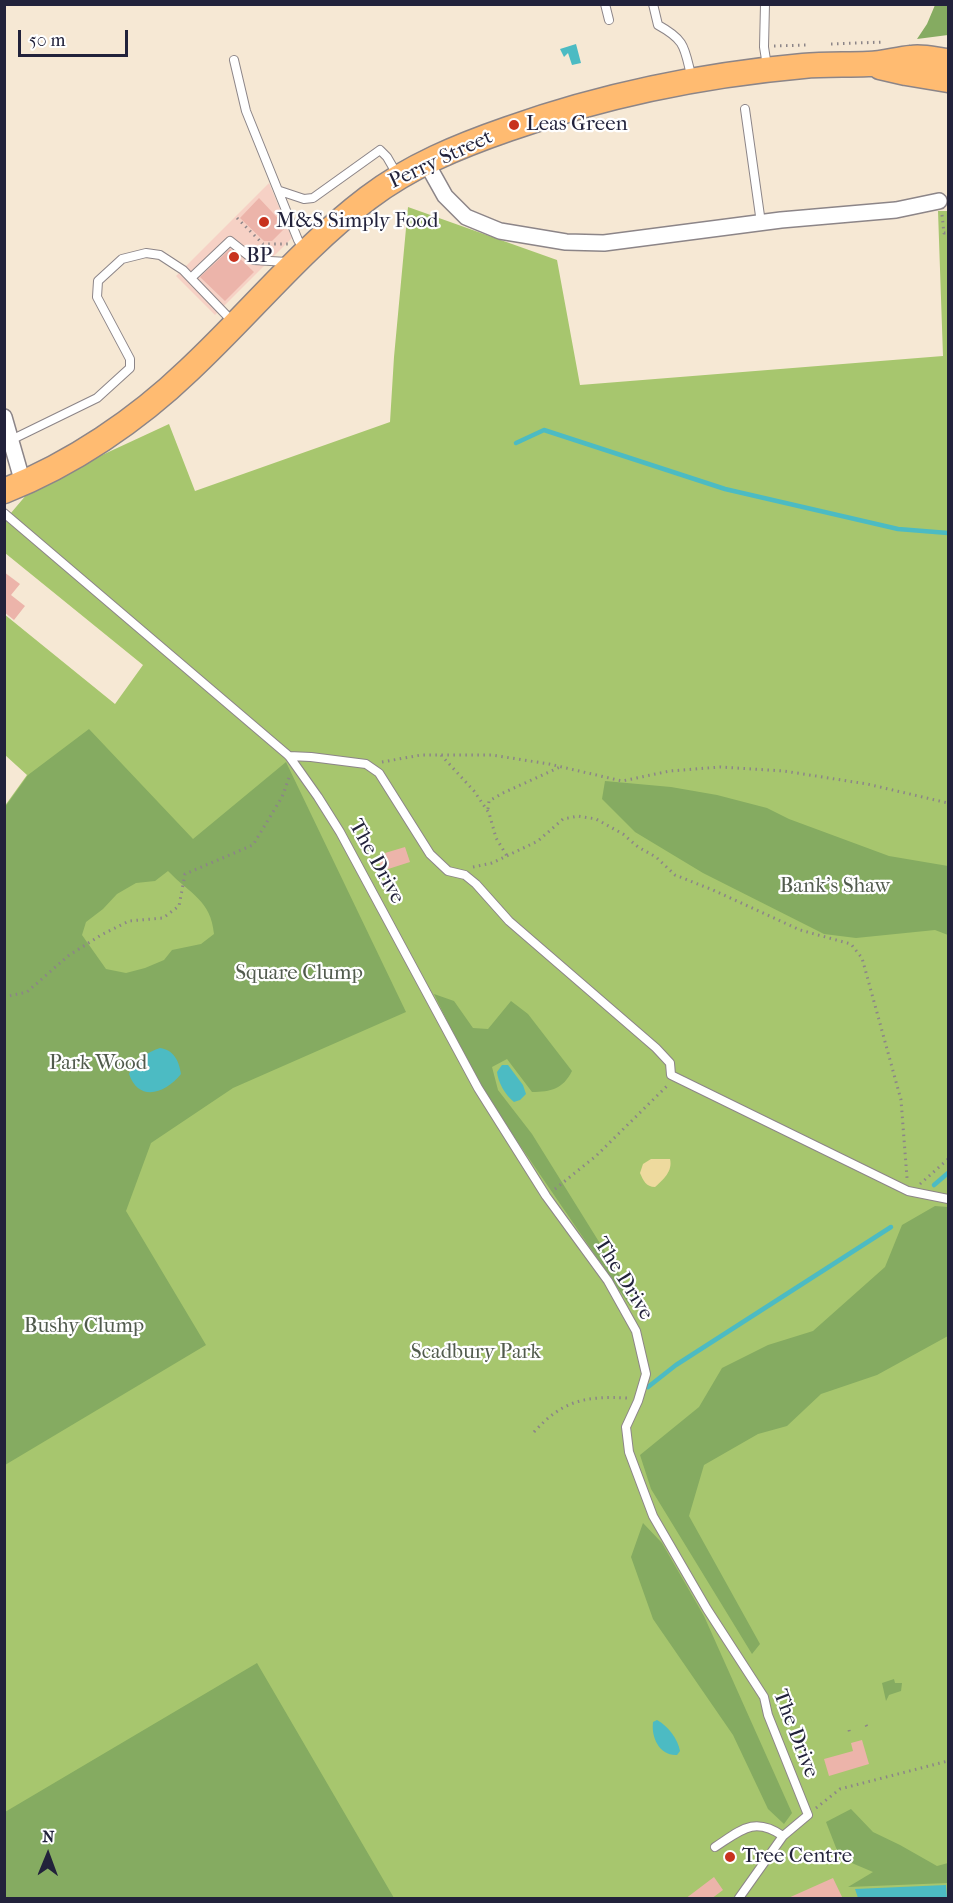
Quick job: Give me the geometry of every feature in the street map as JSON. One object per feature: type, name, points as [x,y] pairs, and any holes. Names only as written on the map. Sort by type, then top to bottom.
[{"type":"main road","name":"Perry Street","points":[[14,487],[63,462],[143,411],[188,372],[299,253],[368,198],[398,177],[426,162],[474,141],[557,112],[641,90],[692,80],[806,65],[872,64],[914,57],[948,61]]},
{"type":"main road","name":"Perry Street","points":[[872,64],[906,74],[948,80]]},
{"type":"street","points":[[426,162],[445,196],[466,217],[500,231],[566,242],[604,243],[843,213],[896,210],[939,201]]},
{"type":"street","points":[[4,417],[11,440],[14,487]]},
{"type":"lane","points":[[605,4],[609,20]]},
{"type":"lane","points":[[653,4],[658,25],[677,36],[684,49],[692,80]]},
{"type":"lane","points":[[765,4],[764,47],[767,70]]},
{"type":"lane","points":[[191,278],[230,241],[254,260],[299,253],[298,240],[280,191],[246,111],[234,60]]},
{"type":"lane","points":[[745,109],[760,223]]},
{"type":"lane","points":[[280,191],[304,199],[313,198],[380,150],[387,157],[398,177]]},
{"type":"lane","points":[[11,440],[97,398],[130,368],[130,359],[98,297],[98,281],[122,259],[146,253],[160,255],[183,270],[235,324]]},
{"type":"lane","name":"The Drive","points":[[4,513],[291,758],[340,832],[478,1088],[546,1196],[608,1281],[636,1331],[646,1374],[626,1427],[629,1452],[653,1516],[707,1609],[764,1697],[768,1715],[808,1815]]},
{"type":"lane","points":[[291,758],[311,757],[366,764],[378,773],[430,854],[448,871],[465,875],[476,884],[509,921],[656,1048],[670,1063],[671,1075],[908,1191],[948,1199]]},
{"type":"lane","points":[[739,1899],[783,1836],[808,1815]]},
{"type":"lane","points":[[715,1847],[739,1831],[757,1825],[770,1828],[783,1836]]},
{"type":"path","points":[[939,201],[945,233],[948,233]]},
{"type":"path","points":[[237,218],[263,244],[299,253]]},
{"type":"path","points":[[366,764],[421,754],[492,755],[622,781],[670,771],[720,767],[784,771],[867,784],[948,803]]},
{"type":"path","points":[[441,755],[474,791],[488,811],[496,838],[507,856]]},
{"type":"path","points":[[4,997],[27,992],[68,956],[129,921],[163,918],[179,906],[185,874],[253,845],[289,780],[291,758]]},
{"type":"path","points":[[488,811],[489,801],[561,767]]},
{"type":"path","points":[[448,871],[492,863],[538,841],[563,819],[578,816],[596,819],[656,857],[675,875],[800,930],[851,944],[862,958],[901,1100],[908,1191],[919,1185],[948,1159]]},
{"type":"path","points":[[546,1196],[596,1156],[676,1078]]},
{"type":"path","points":[[534,1432],[550,1415],[578,1400],[603,1397],[638,1398]]},
{"type":"path","points":[[808,1815],[840,1789],[948,1761]]},
{"type":"shaded area","name":"BP","points":[[269,183],[292,238],[215,315],[176,276]]},
{"type":"green space","points":[[935,5],[948,5],[948,35],[917,39],[927,24]]},
{"type":"green space","name":"Scadbury Park","points":[[408,207],[557,260],[580,385],[943,356],[938,211],[948,211],[948,1898],[5,1898],[4,807],[27,775],[5,755],[4,614],[115,704],[143,665],[5,553],[5,520],[33,487],[169,424],[195,491],[390,422]]},
{"type":"green space","name":"Park Wood","points":[[89,729],[193,839],[286,762],[406,1012],[233,1088],[151,1143],[126,1211],[206,1345],[5,1465],[5,807],[28,775]],"holes":[[[168,871],[204,905],[209,913],[214,934],[201,944],[172,950],[164,960],[145,968],[126,973],[106,969],[82,935],[86,922],[117,894],[136,883],[155,881]]]},
{"type":"green space","name":"Bank's Shaw","points":[[605,781],[671,787],[717,795],[767,808],[789,819],[889,856],[948,866],[948,935],[935,930],[856,938],[824,934],[703,873],[635,832],[602,799]]},
{"type":"green space","points":[[434,994],[454,1001],[473,1028],[488,1029],[511,1001],[528,1014],[572,1071],[560,1086],[532,1092],[507,1059],[492,1067],[498,1090],[532,1134],[637,1303],[630,1306],[476,1081]]},
{"type":"green space","points":[[935,1206],[948,1207],[948,1336],[877,1375],[821,1394],[787,1426],[758,1434],[704,1465],[689,1516],[760,1644],[752,1654],[651,1489],[640,1455],[699,1407],[722,1368],[768,1345],[813,1331],[885,1267],[902,1225]]},
{"type":"green space","points":[[643,1523],[662,1543],[704,1616],[792,1813],[784,1824],[768,1809],[733,1735],[653,1619],[631,1557]]},
{"type":"green space","points":[[257,1663],[394,1898],[5,1898],[5,1812]]},
{"type":"green space","points":[[894,1679],[895,1683],[902,1683],[901,1691],[889,1695],[886,1701],[882,1683]]},
{"type":"green space","points":[[851,1809],[873,1832],[937,1866],[948,1863],[948,1883],[848,1887],[873,1872],[840,1858],[826,1822]]},
{"type":"sand","points":[[651,1159],[670,1159],[671,1163],[669,1171],[655,1187],[647,1184],[640,1173],[643,1164]]},
{"type":"water","points":[[576,44],[581,63],[572,65],[568,53],[564,57],[560,49]]},
{"type":"water","points":[[160,1048],[169,1051],[175,1057],[181,1074],[161,1090],[146,1092],[133,1083],[129,1074],[142,1058]]},
{"type":"water","points":[[502,1065],[508,1065],[523,1085],[526,1094],[520,1100],[514,1102],[503,1088],[497,1072]]},
{"type":"water","points":[[657,1720],[675,1738],[680,1751],[677,1755],[666,1753],[655,1740],[653,1722]]},
{"type":"water","points":[[946,1885],[947,1898],[858,1898],[855,1889]]},
{"type":"building","name":"M&S Simply Food","points":[[259,198],[286,227],[272,241],[264,241],[240,218]]},
{"type":"building","points":[[230,249],[254,272],[225,301],[200,277]]},
{"type":"building","points":[[4,572],[20,584],[11,595],[25,606],[14,620],[4,612]]},
{"type":"building","points":[[405,847],[410,862],[382,871],[378,859],[386,856],[385,853]]},
{"type":"building","points":[[862,1740],[869,1764],[829,1776],[824,1759],[853,1751],[851,1743]]},
{"type":"building","points":[[714,1877],[723,1890],[711,1899],[685,1899]]},
{"type":"building","points":[[833,1878],[843,1899],[786,1899]]},
{"type":"waterway","points":[[516,443],[544,430],[725,489],[898,529],[948,533]]},
{"type":"waterway","points":[[934,1185],[948,1173]]},
{"type":"waterway","points":[[648,1387],[676,1365],[891,1227]]},
{"type":"place","name":"Leas Green","points":[[514,125]]},
{"type":"place","name":"M&S Simply Food","points":[[264,222]]},
{"type":"place","name":"BP","points":[[234,257]]},
{"type":"place","name":"Tree Centre","points":[[730,1857]]},
{"type":"park label","name":"Square Clump","points":[[299,974]]},
{"type":"park label","name":"Bushy Clump","points":[[84,1327]]}]
